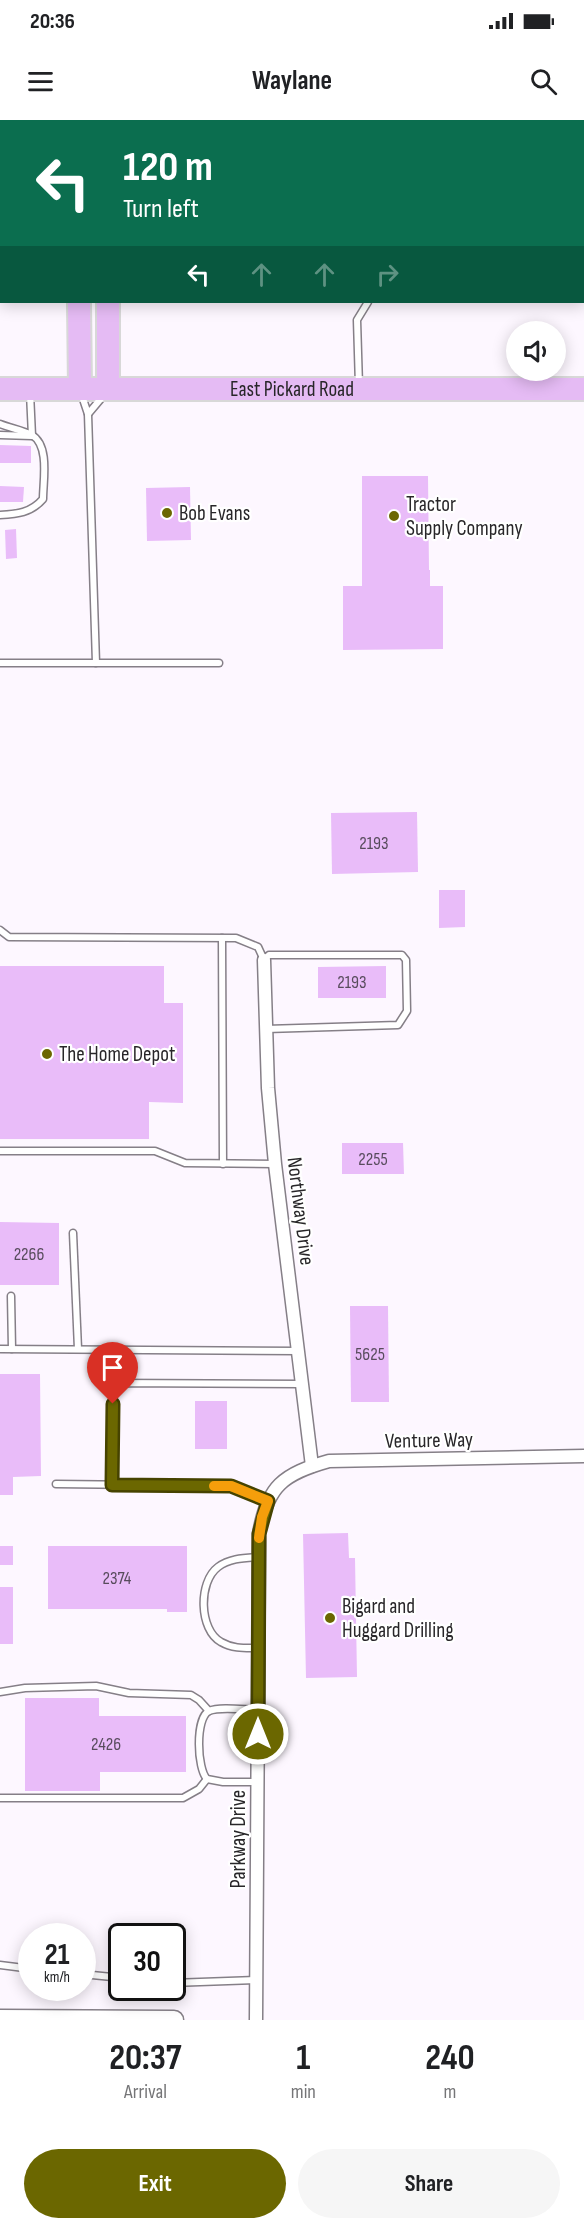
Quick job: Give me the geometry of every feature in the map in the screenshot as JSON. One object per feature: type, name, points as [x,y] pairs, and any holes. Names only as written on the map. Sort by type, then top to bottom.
[{"type":"highway","points":[[80,303],[80,389]]},
{"type":"highway","points":[[108,303],[108,389]]},
{"type":"highway","name":"East Pickard Road","points":[[0,389],[584,389]]},
{"type":"street","name":"Northway Drive","points":[[264,960],[268,1088],[275,1164],[312,1466]]},
{"type":"street","name":"Venture Way","points":[[279,1483],[312,1466],[329,1461],[584,1456]]},
{"type":"street","name":"Parkway Drive","points":[[256,2020],[259,1534],[268,1501],[279,1483]]},
{"type":"street","points":[[0,2019],[174,2020]]},
{"type":"lane","points":[[359,390],[357,320],[367,303]]},
{"type":"lane","points":[[30,389],[32,436]]},
{"type":"lane","points":[[80,389],[88,414],[96,663]]},
{"type":"lane","points":[[88,414],[108,389]]},
{"type":"lane","points":[[0,424],[32,436],[40,442],[43,453],[43,499],[36,507],[18,514],[0,514]]},
{"type":"lane","points":[[0,435],[32,436]]},
{"type":"lane","points":[[0,663],[219,663]]},
{"type":"lane","points":[[0,930],[9,937],[236,938],[258,947],[264,960],[269,955],[320,954],[402,955],[406,960],[407,1011],[398,1025],[266,1029]]},
{"type":"lane","points":[[222,938],[223,1164]]},
{"type":"lane","points":[[0,1151],[155,1151],[185,1163],[275,1164]]},
{"type":"lane","points":[[73,1233],[78,1349]]},
{"type":"lane","points":[[11,1296],[12,1349]]},
{"type":"lane","points":[[0,1349],[298,1351]]},
{"type":"lane","points":[[112,1485],[113,1383],[302,1384]]},
{"type":"lane","points":[[56,1484],[231,1486],[268,1501]]},
{"type":"lane","points":[[258,1648],[236,1648],[221,1642],[211,1634],[206,1620],[205,1603],[207,1581],[217,1568],[232,1560],[259,1557]]},
{"type":"lane","points":[[0,1692],[25,1688],[96,1686],[129,1693],[191,1695],[200,1700],[209,1711]]},
{"type":"lane","points":[[207,1779],[201,1768],[200,1737],[204,1716],[209,1711],[258,1710]]},
{"type":"lane","points":[[207,1779],[223,1782],[257,1782]]},
{"type":"lane","points":[[0,1798],[183,1798],[199,1790],[207,1779]]},
{"type":"lane","points":[[0,1965],[18,1967]]},
{"type":"lane","points":[[186,1982],[256,1980]]},
{"type":"building","points":[[0,445],[31,446],[31,463],[0,463]]},
{"type":"building","points":[[362,476],[428,476],[430,586],[443,586],[443,649],[343,650],[343,586],[362,586]]},
{"type":"building","points":[[0,486],[24,487],[23,502],[0,502]]},
{"type":"building","points":[[190,487],[191,540],[147,541],[146,488]]},
{"type":"building","points":[[16,529],[17,558],[6,559],[5,530]]},
{"type":"building","points":[[417,812],[418,872],[332,874],[331,813]]},
{"type":"building","points":[[439,890],[465,890],[465,927],[439,928]]},
{"type":"building","points":[[0,966],[164,966],[164,1003],[183,1003],[183,1103],[149,1102],[149,1139],[0,1139]]},
{"type":"building","points":[[386,966],[386,998],[318,998],[318,967]]},
{"type":"building","points":[[342,1143],[403,1143],[404,1174],[342,1174]]},
{"type":"building","points":[[0,1222],[59,1223],[59,1285],[0,1285]]},
{"type":"building","points":[[350,1306],[388,1306],[389,1402],[351,1402]]},
{"type":"building","points":[[0,1374],[40,1374],[41,1476],[13,1477],[13,1495],[0,1495]]},
{"type":"building","points":[[195,1401],[227,1401],[227,1449],[195,1449]]},
{"type":"building","name":"Bigard and Huggard Drilling","points":[[348,1533],[349,1558],[355,1558],[357,1677],[306,1678],[303,1534]]},
{"type":"building","points":[[0,1546],[13,1546],[13,1565],[0,1565]]},
{"type":"building","points":[[48,1546],[187,1546],[187,1612],[167,1612],[167,1609],[48,1609]]},
{"type":"building","points":[[0,1587],[13,1587],[13,1644],[0,1644]]},
{"type":"building","points":[[25,1698],[99,1698],[99,1716],[186,1716],[186,1772],[100,1772],[100,1791],[25,1791]]},
{"type":"slow traffic","points":[[214,1486],[231,1486],[268,1501],[262,1517],[259,1538]]},
{"type":"place","name":"Bob Evans","points":[[167,513]]},
{"type":"place","name":"Tractor Supply Company","points":[[394,516]]},
{"type":"place","name":"The Home Depot","points":[[47,1054]]},
{"type":"place","name":"Bigard and Huggard Drilling","points":[[330,1618]]},
{"type":"route","points":[[113,1404],[112,1485],[231,1486],[268,1501],[259,1534],[258,1734]]}]
